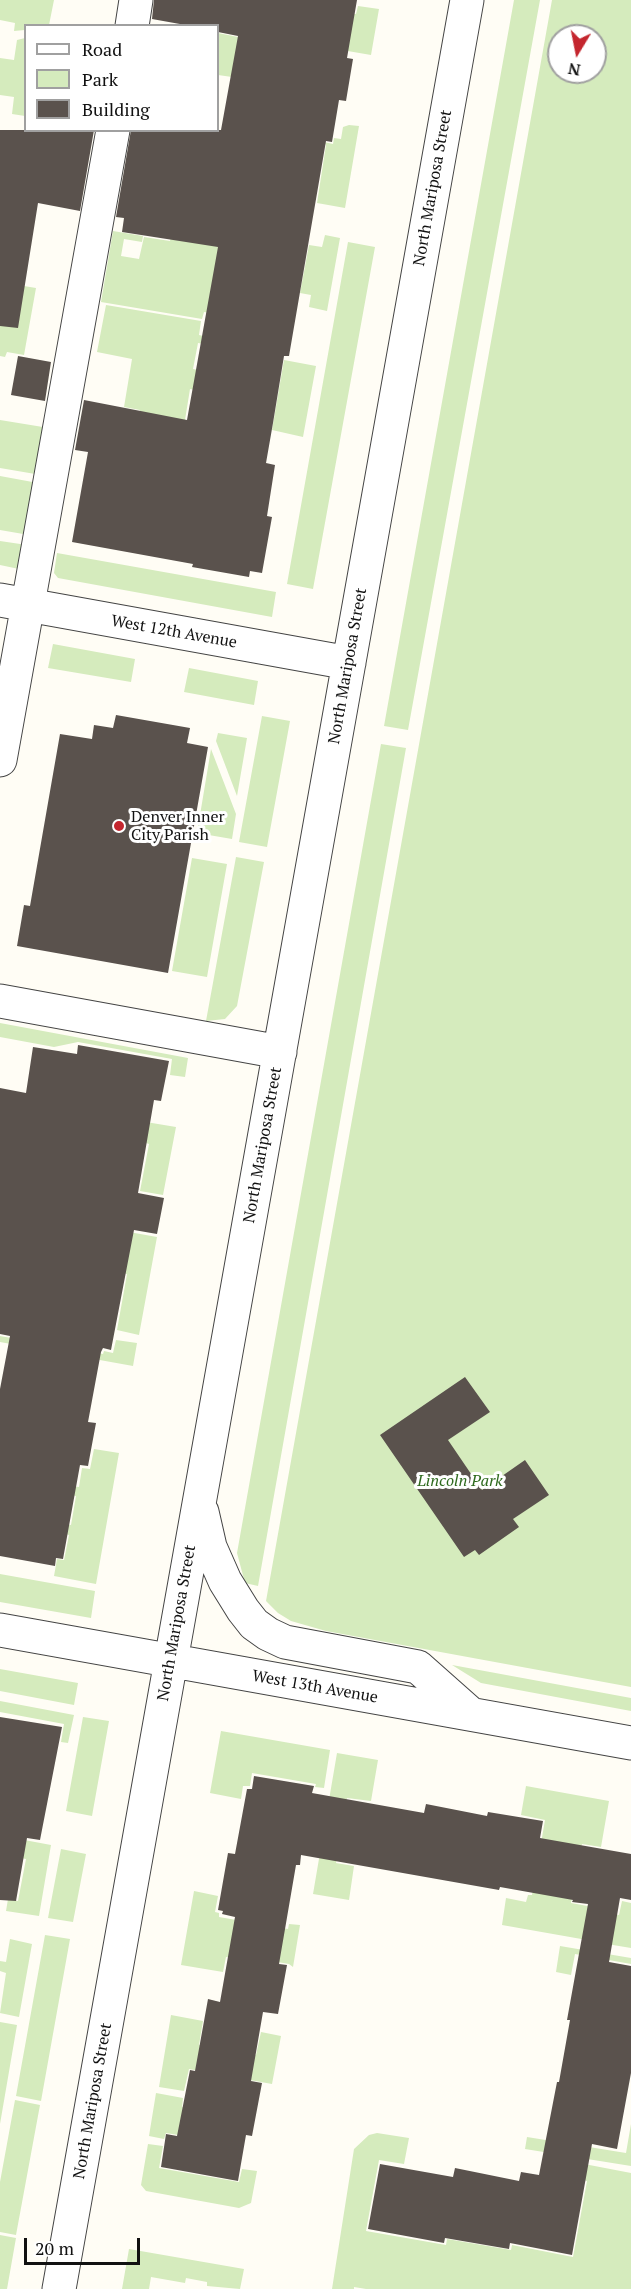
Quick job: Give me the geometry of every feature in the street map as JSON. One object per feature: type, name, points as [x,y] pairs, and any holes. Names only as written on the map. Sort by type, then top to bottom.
[{"type":"street","points":[[132,24],[136,0]]},
{"type":"street","name":"North Mariposa Street","points":[[59,2289],[467,0]]},
{"type":"street","points":[[0,760],[14,603],[113,132]]},
{"type":"street","name":"West 12th Avenue","points":[[14,603],[349,663]]},
{"type":"street","points":[[0,1001],[280,1052]]},
{"type":"street","points":[[201,1490],[201,1512],[210,1547],[233,1595],[254,1624],[285,1642],[418,1667],[471,1714]]},
{"type":"street","name":"West 13th Avenue","points":[[0,1630],[631,1743]]},
{"type":"green space","points":[[0,0],[54,0],[49,24],[24,24],[24,30],[14,31],[15,23],[0,20]]},
{"type":"green space","points":[[514,0],[540,0],[408,730],[384,726]]},
{"type":"green space","name":"Lincoln Park","points":[[552,0],[631,0],[631,1687],[326,1631],[291,1621],[278,1613],[266,1601],[547,28],[547,84],[607,84],[607,24],[548,24]]},
{"type":"green space","points":[[358,6],[379,9],[371,55],[336,49],[347,13],[356,14]]},
{"type":"green space","points":[[219,33],[248,39],[232,77],[219,75]]},
{"type":"green space","points":[[24,38],[24,116],[12,114],[14,97],[0,95],[0,58],[14,60],[17,40]]},
{"type":"green space","points":[[359,126],[345,208],[317,203],[326,145],[324,142],[333,144],[334,138],[341,139],[343,127]]},
{"type":"green space","points":[[113,231],[143,236],[142,242],[124,239],[121,256],[139,259],[144,237],[170,241],[172,232],[246,245],[218,314],[204,312],[202,319],[101,302]]},
{"type":"green space","points":[[325,235],[340,238],[327,311],[309,307],[311,295],[300,293],[309,245],[322,247]]},
{"type":"green space","points":[[348,242],[375,247],[313,589],[287,584]]},
{"type":"green space","points":[[0,282],[36,288],[24,355],[7,352],[5,357],[0,356]]},
{"type":"green space","points":[[106,305],[201,321],[199,335],[212,338],[211,345],[198,343],[193,369],[222,374],[219,394],[190,389],[185,420],[136,436],[140,410],[124,407],[132,359],[97,352]]},
{"type":"green space","points":[[284,360],[316,366],[303,437],[272,430]]},
{"type":"green space","points":[[0,420],[49,428],[41,475],[0,468]]},
{"type":"green space","points":[[0,476],[38,483],[29,535],[0,530]]},
{"type":"green space","points":[[0,541],[27,545],[19,569],[0,565]]},
{"type":"green space","points":[[57,553],[276,592],[272,617],[58,578],[54,573]]},
{"type":"green space","points":[[53,644],[135,659],[131,682],[48,668]]},
{"type":"green space","points":[[189,668],[258,681],[254,705],[184,692]]},
{"type":"green space","points":[[262,716],[290,721],[267,847],[239,842]]},
{"type":"green space","points":[[218,733],[247,738],[237,796],[216,741]]},
{"type":"green space","points":[[381,744],[406,748],[258,1586],[245,1583],[237,1553]]},
{"type":"green space","points":[[211,749],[236,814],[232,839],[197,833]]},
{"type":"green space","points":[[236,857],[264,862],[237,1006],[225,1019],[206,1021]]},
{"type":"green space","points":[[192,858],[227,864],[207,977],[172,971]]},
{"type":"green space","points":[[0,1023],[188,1058],[185,1077],[170,1075],[172,1059],[78,1042],[54,1047],[0,1037]]},
{"type":"green space","points":[[146,1122],[176,1127],[163,1195],[140,1191],[149,1144],[143,1142]]},
{"type":"green space","points":[[12,1211],[157,1237],[139,1335],[117,1330],[127,1274],[0,1251]]},
{"type":"green space","points":[[0,1336],[103,1354],[104,1351],[113,1353],[116,1340],[137,1343],[133,1366],[0,1342]]},
{"type":"green space","points":[[94,1449],[119,1453],[96,1584],[54,1576],[57,1559],[64,1560],[69,1535],[62,1533],[64,1524],[71,1525],[76,1496],[69,1495],[70,1486],[79,1487],[82,1468],[90,1469]]},
{"type":"green space","points":[[0,1574],[95,1591],[91,1618],[0,1602]]},
{"type":"green space","points":[[452,1665],[631,1698],[631,1711],[481,1683]]},
{"type":"green space","points":[[0,1669],[78,1683],[74,1705],[0,1691]]},
{"type":"green space","points":[[0,1701],[74,1715],[68,1743],[61,1742],[64,1724],[0,1712]]},
{"type":"green space","points":[[83,1717],[109,1721],[92,1816],[66,1811]]},
{"type":"green space","points":[[221,1731],[330,1750],[324,1788],[315,1787],[316,1784],[252,1773],[250,1786],[243,1786],[241,1799],[210,1793]]},
{"type":"green space","points":[[337,1753],[378,1760],[371,1801],[347,1798],[336,1863],[354,1866],[349,1900],[313,1894]]},
{"type":"green space","points":[[526,1786],[609,1801],[601,1847],[582,1844],[571,1903],[593,1907],[587,1940],[502,1925],[506,1898],[526,1902],[528,1895],[532,1895],[545,1820],[521,1815]]},
{"type":"green space","points":[[19,1839],[51,1845],[39,1916],[6,1911],[8,1899],[18,1901],[26,1859],[16,1857]]},
{"type":"green space","points":[[61,1849],[86,1854],[73,1922],[48,1918]]},
{"type":"green space","points":[[194,1891],[218,1896],[215,1912],[219,1913],[219,1917],[288,1929],[289,1924],[300,1925],[293,1967],[289,1964],[242,1956],[241,1959],[226,1957],[223,1972],[181,1965]]},
{"type":"green space","points":[[622,1901],[631,1903],[631,1948],[595,1942],[601,1912],[619,1915]]},
{"type":"green space","points":[[45,1935],[70,1939],[41,2101],[16,2096]]},
{"type":"green space","points":[[10,1939],[32,1944],[19,2017],[0,2013],[6,1973],[0,1971],[0,1961],[6,1962]]},
{"type":"green space","points":[[560,1946],[631,1958],[631,1964],[575,1954],[571,1975],[556,1972]]},
{"type":"green space","points":[[171,2015],[203,2021],[199,2045],[256,2055],[261,2032],[281,2036],[272,2084],[189,2069],[184,2091],[159,2087]]},
{"type":"green space","points":[[0,2022],[17,2025],[0,2124]]},
{"type":"green space","points":[[156,2093],[183,2098],[182,2107],[195,2110],[178,2135],[166,2133],[164,2139],[149,2136]]},
{"type":"green space","points":[[15,2100],[40,2105],[16,2235],[0,2232],[0,2182]]},
{"type":"green space","points":[[631,2124],[631,2166],[525,2149],[527,2137],[626,2153]]},
{"type":"green space","points":[[377,2133],[409,2138],[404,2164],[379,2160],[366,2231],[446,2245],[447,2239],[511,2250],[512,2245],[573,2257],[587,2181],[576,2179],[579,2163],[631,2173],[631,2289],[366,2289],[354,2287],[354,2289],[332,2289],[354,2149],[369,2135]]},
{"type":"green space","points":[[148,2144],[163,2146],[159,2168],[239,2182],[242,2169],[257,2171],[251,2203],[239,2208],[146,2191],[141,2185]]},
{"type":"green space","points":[[0,2235],[16,2238],[7,2289],[0,2289]]},
{"type":"green space","points":[[129,2249],[244,2269],[240,2289],[207,2286],[207,2282],[186,2278],[185,2283],[151,2277],[149,2289],[122,2289]]},
{"type":"building","points":[[154,0],[357,0],[347,58],[353,59],[346,101],[339,100],[332,142],[326,141],[289,356],[284,356],[266,463],[275,465],[267,516],[272,517],[262,573],[250,571],[249,577],[192,567],[193,564],[72,542],[88,452],[75,450],[84,400],[187,420],[218,247],[122,232],[124,218],[116,217],[131,132],[219,132],[221,130],[238,36],[219,32],[219,24],[180,24],[152,19]]},
{"type":"building","points":[[0,130],[94,132],[80,211],[38,203],[18,328],[0,326]]},
{"type":"building","points":[[18,356],[51,362],[45,401],[11,395]]},
{"type":"building","name":"Denver Inner City Parish","points":[[116,715],[190,728],[187,743],[208,747],[168,973],[17,946],[24,905],[30,906],[60,734],[92,739],[94,725],[113,728]]},
{"type":"building","points":[[78,1045],[169,1061],[161,1101],[154,1100],[138,1193],[164,1198],[157,1234],[134,1230],[111,1350],[103,1348],[101,1352],[88,1422],[96,1423],[88,1466],[80,1465],[63,1559],[56,1558],[55,1566],[0,1556],[0,1389],[10,1336],[0,1334],[0,1088],[26,1093],[33,1047],[77,1054]]},
{"type":"building","points":[[465,1377],[490,1412],[448,1440],[482,1490],[525,1460],[549,1495],[513,1519],[519,1527],[479,1555],[475,1550],[464,1557],[380,1435]]},
{"type":"building","points":[[0,1717],[62,1727],[40,1840],[27,1838],[16,1901],[0,1900]]},
{"type":"building","points":[[254,1776],[314,1786],[312,1793],[424,1813],[426,1804],[487,1816],[488,1812],[543,1821],[540,1838],[631,1854],[631,1900],[620,1898],[609,1962],[631,1966],[631,2073],[617,2149],[592,2144],[572,2255],[510,2243],[509,2249],[445,2238],[444,2243],[368,2229],[380,2164],[453,2177],[455,2168],[519,2181],[521,2172],[539,2175],[557,2082],[559,2082],[570,2020],[567,2020],[588,1904],[572,1902],[573,1900],[500,1887],[499,1890],[301,1855],[300,1865],[296,1865],[279,1964],[287,1965],[278,2014],[263,2012],[251,2081],[262,2083],[252,2136],[246,2135],[238,2181],[161,2167],[166,2134],[177,2136],[190,2070],[195,2071],[208,1999],[220,2002],[235,1917],[222,1914],[223,1911],[218,1910],[228,1853],[235,1854],[247,1789],[252,1789]]},
{"type":"place","name":"Denver Inner City Parish","points":[[119,826]]}]
